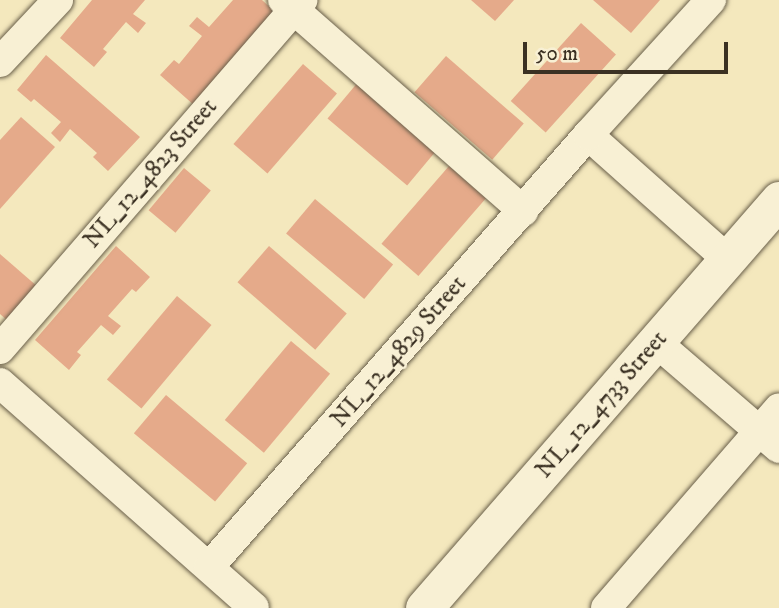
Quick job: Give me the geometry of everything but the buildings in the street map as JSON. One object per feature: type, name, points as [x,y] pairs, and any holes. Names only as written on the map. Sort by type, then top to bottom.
[{"type":"street","points":[[0,62],[58,0]]},
{"type":"street","name":"NL_12_4829 Street","points":[[209,567],[588,135],[711,0]]},
{"type":"street","points":[[293,3],[523,211]]},
{"type":"street","name":"NL_12_4823 Street","points":[[0,349],[293,3]]},
{"type":"street","points":[[588,135],[727,259]]},
{"type":"street","name":"NL_12_4733 Street","points":[[424,608],[779,200]]},
{"type":"street","points":[[657,342],[769,439]]},
{"type":"street","points":[[0,383],[254,608]]},
{"type":"street","points":[[606,608],[769,439],[779,408]]}]
